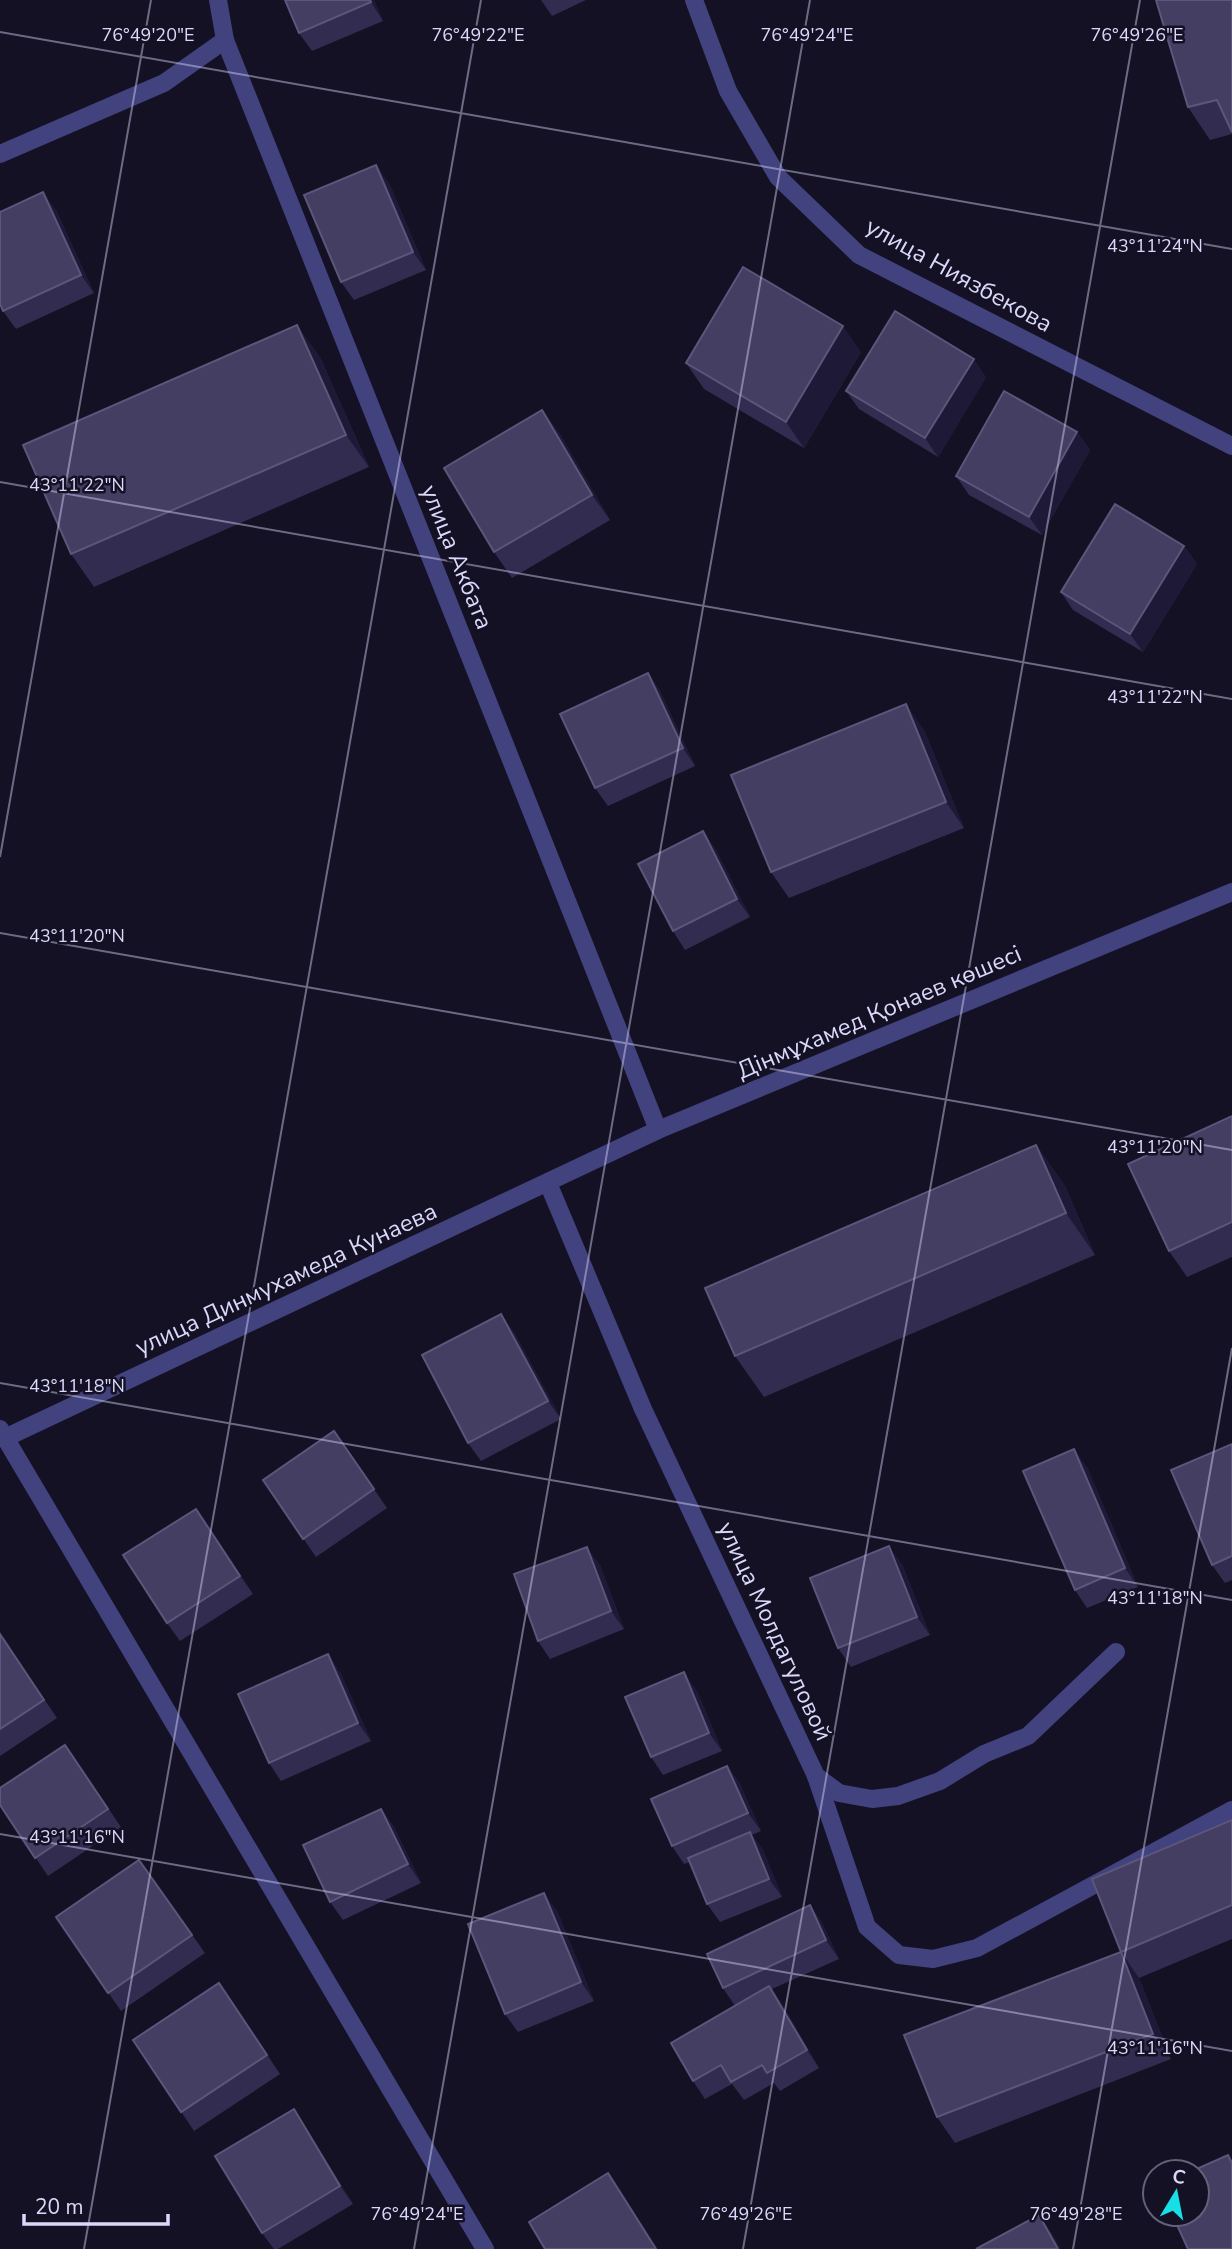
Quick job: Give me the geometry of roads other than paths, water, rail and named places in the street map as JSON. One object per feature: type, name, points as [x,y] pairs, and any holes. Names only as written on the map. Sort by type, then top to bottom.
[{"type":"street","name":"улица Акбата","points":[[218,0],[225,40],[658,1130]]},
{"type":"street","name":"улица Ниязбекова","points":[[694,0],[728,91],[778,177],[859,254],[1232,446]]},
{"type":"street","points":[[0,154],[164,83],[225,40]]},
{"type":"street","name":"Дінмұхамед Қонаев көшесі","points":[[548,1183],[658,1130],[1232,892]]},
{"type":"street","name":"улица Динмухамеда Кунаева","points":[[3,1433],[548,1183]]},
{"type":"street","name":"улица Молдагуловой","points":[[548,1183],[643,1409],[816,1776],[839,1793],[872,1799],[898,1797],[940,1781],[984,1754],[1028,1736],[1116,1652]]},
{"type":"street","points":[[3,1433],[485,2249]]},
{"type":"street","points":[[816,1776],[867,1927],[899,1955],[933,1959],[977,1948],[1232,1810]]}]
